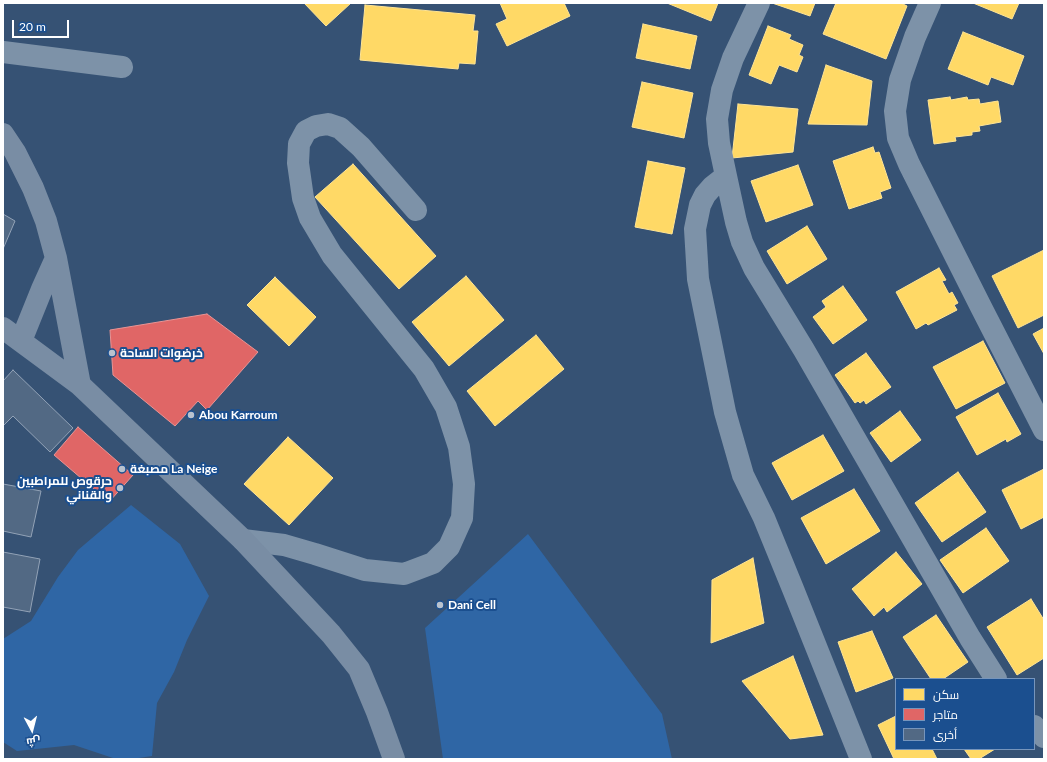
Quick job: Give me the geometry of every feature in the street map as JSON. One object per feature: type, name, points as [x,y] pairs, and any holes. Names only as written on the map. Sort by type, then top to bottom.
[{"type":"main road","points":[[3,134],[15,152],[33,188],[46,221],[56,258],[80,385]]},
{"type":"main road","points":[[21,341],[56,258]]},
{"type":"main road","points":[[3,328],[80,385],[243,540],[331,634],[359,669],[394,759]]},
{"type":"street","points":[[758,3],[733,58],[722,90],[718,119],[719,143],[736,222],[742,242],[754,268],[804,350],[970,638],[995,678]]},
{"type":"street","points":[[930,3],[900,80],[895,111],[898,138],[909,164],[1044,430]]},
{"type":"street","points":[[3,52],[122,67]]},
{"type":"street","points":[[243,540],[284,545],[365,570],[404,574],[434,564],[449,547],[462,518],[464,484],[459,446],[446,407],[424,370],[332,255],[310,218],[303,198],[298,163],[300,144],[306,131],[316,126],[328,124],[340,128],[361,147],[416,210]]},
{"type":"street","points":[[726,176],[712,187],[705,195],[700,205],[695,229],[698,279],[725,412],[744,475],[764,518],[861,759]]},
{"type":"street","points":[[1035,727],[1044,736]]},
{"type":"shaded area","points":[[131,505],[180,544],[209,596],[187,640],[174,672],[157,703],[152,756],[132,759],[116,759],[74,745],[17,751],[3,742],[3,639],[31,621],[58,577],[78,550]]},
{"type":"shaded area","points":[[528,534],[662,714],[672,759],[443,759],[425,628]]},
{"type":"building: سكن","points":[[304,3],[351,3],[326,26]]},
{"type":"building: سكن","points":[[500,3],[564,3],[570,16],[507,46],[496,24],[507,19]]},
{"type":"building: سكن","points":[[667,3],[718,3],[711,21]]},
{"type":"building: سكن","points":[[772,3],[815,3],[810,16]]},
{"type":"building: سكن","points":[[836,3],[901,3],[907,6],[886,59],[823,34]]},
{"type":"building: سكن","points":[[973,3],[1019,3],[1012,19]]},
{"type":"building: سكن","points":[[365,5],[475,15],[473,31],[478,31],[475,64],[459,63],[458,69],[360,60]]},
{"type":"building: سكن","points":[[643,24],[697,36],[690,69],[636,58]]},
{"type":"building: سكن","points":[[768,26],[791,35],[789,39],[803,45],[799,55],[803,57],[797,72],[779,65],[771,84],[749,75]]},
{"type":"building: سكن","points":[[963,32],[1024,56],[1013,85],[991,77],[988,85],[948,69]]},
{"type":"building: سكن","points":[[826,65],[872,81],[867,125],[808,124]]},
{"type":"building: سكن","points":[[642,82],[693,93],[684,138],[632,127]]},
{"type":"building: سكن","points":[[950,97],[951,100],[967,97],[968,100],[979,99],[980,104],[998,101],[1001,122],[979,126],[980,131],[972,132],[972,135],[955,137],[956,141],[934,144],[928,100]]},
{"type":"building: سكن","points":[[738,104],[798,109],[793,152],[732,158]]},
{"type":"building: سكن","points":[[873,147],[875,153],[879,152],[891,188],[880,192],[882,198],[849,209],[833,161]]},
{"type":"building: سكن","points":[[648,161],[685,168],[672,234],[635,227]]},
{"type":"building: سكن","points":[[353,164],[436,256],[399,289],[315,197]]},
{"type":"building: سكن","points":[[798,165],[813,205],[766,222],[751,181]]},
{"type":"building: سكن","points":[[807,226],[827,259],[787,284],[767,251]]},
{"type":"building: سكن","points":[[1044,250],[1044,315],[1018,328],[992,276]]},
{"type":"building: سكن","points":[[939,268],[946,280],[942,281],[949,294],[952,292],[958,303],[954,305],[957,310],[928,325],[926,323],[916,329],[896,292]]},
{"type":"building: سكن","points":[[466,276],[504,320],[449,366],[412,322]]},
{"type":"building: سكن","points":[[275,277],[316,317],[289,346],[247,305]]},
{"type":"building: سكن","points":[[843,286],[867,320],[833,344],[813,317],[826,307],[822,301]]},
{"type":"building: سكن","points":[[1044,328],[1044,354],[1033,334]]},
{"type":"building: سكن","points":[[536,335],[564,369],[495,426],[467,391]]},
{"type":"building: سكن","points":[[983,341],[1005,383],[956,409],[933,367]]},
{"type":"building: سكن","points":[[866,353],[891,387],[866,404],[864,400],[860,403],[858,401],[855,403],[835,375]]},
{"type":"building: سكن","points":[[998,393],[1021,434],[1007,442],[1006,439],[977,455],[956,417]]},
{"type":"building: سكن","points":[[900,411],[921,440],[891,462],[870,433]]},
{"type":"building: سكن","points":[[823,435],[844,471],[792,500],[772,463]]},
{"type":"building: سكن","points":[[288,437],[333,478],[289,525],[244,484]]},
{"type":"building: سكن","points":[[1044,469],[1044,517],[1021,529],[1002,490]]},
{"type":"building: سكن","points":[[958,472],[986,512],[942,542],[915,503]]},
{"type":"building: سكن","points":[[854,489],[880,531],[826,564],[801,518]]},
{"type":"building: سكن","points":[[986,528],[1009,561],[963,593],[940,560]]},
{"type":"building: سكن","points":[[896,552],[922,584],[887,612],[884,607],[874,616],[852,589]]},
{"type":"building: سكن","points":[[753,558],[764,623],[711,643],[712,580]]},
{"type":"building: سكن","points":[[1031,599],[1044,620],[1044,658],[1017,675],[987,627]]},
{"type":"building: سكن","points":[[936,615],[968,662],[944,678],[930,678],[903,637]]},
{"type":"building: سكن","points":[[872,631],[893,678],[856,692],[838,642]]},
{"type":"building: سكن","points":[[793,656],[823,735],[790,739],[742,681]]},
{"type":"building: سكن","points":[[895,716],[895,750],[932,750],[937,759],[894,759],[878,725]]},
{"type":"building: سكن","points":[[965,750],[993,750],[979,759],[971,759]]},
{"type":"building: متاجر","points":[[207,314],[258,352],[207,410],[198,401],[175,426],[113,375],[110,330]]},
{"type":"building: متاجر","points":[[78,427],[133,475],[109,502],[54,455]]},
{"type":"building: أخرى","points":[[3,214],[15,221],[3,249]]},
{"type":"building: أخرى","points":[[13,370],[73,428],[50,452],[13,416],[3,426],[3,381]]},
{"type":"building: أخرى","points":[[3,484],[41,491],[31,537],[3,531]]},
{"type":"building: أخرى","points":[[3,552],[40,559],[30,612],[3,607]]},
{"type":"place","name":"خرضوات الساحة","points":[[112,353]]},
{"type":"place","name":"Abou Karroum","points":[[191,415]]},
{"type":"place","name":"مصبغة La Neige","points":[[122,469]]},
{"type":"place","name":"حرقوص للمراطبين والقناني","points":[[120,488]]},
{"type":"place","name":"Dani Cell","points":[[440,605]]}]
